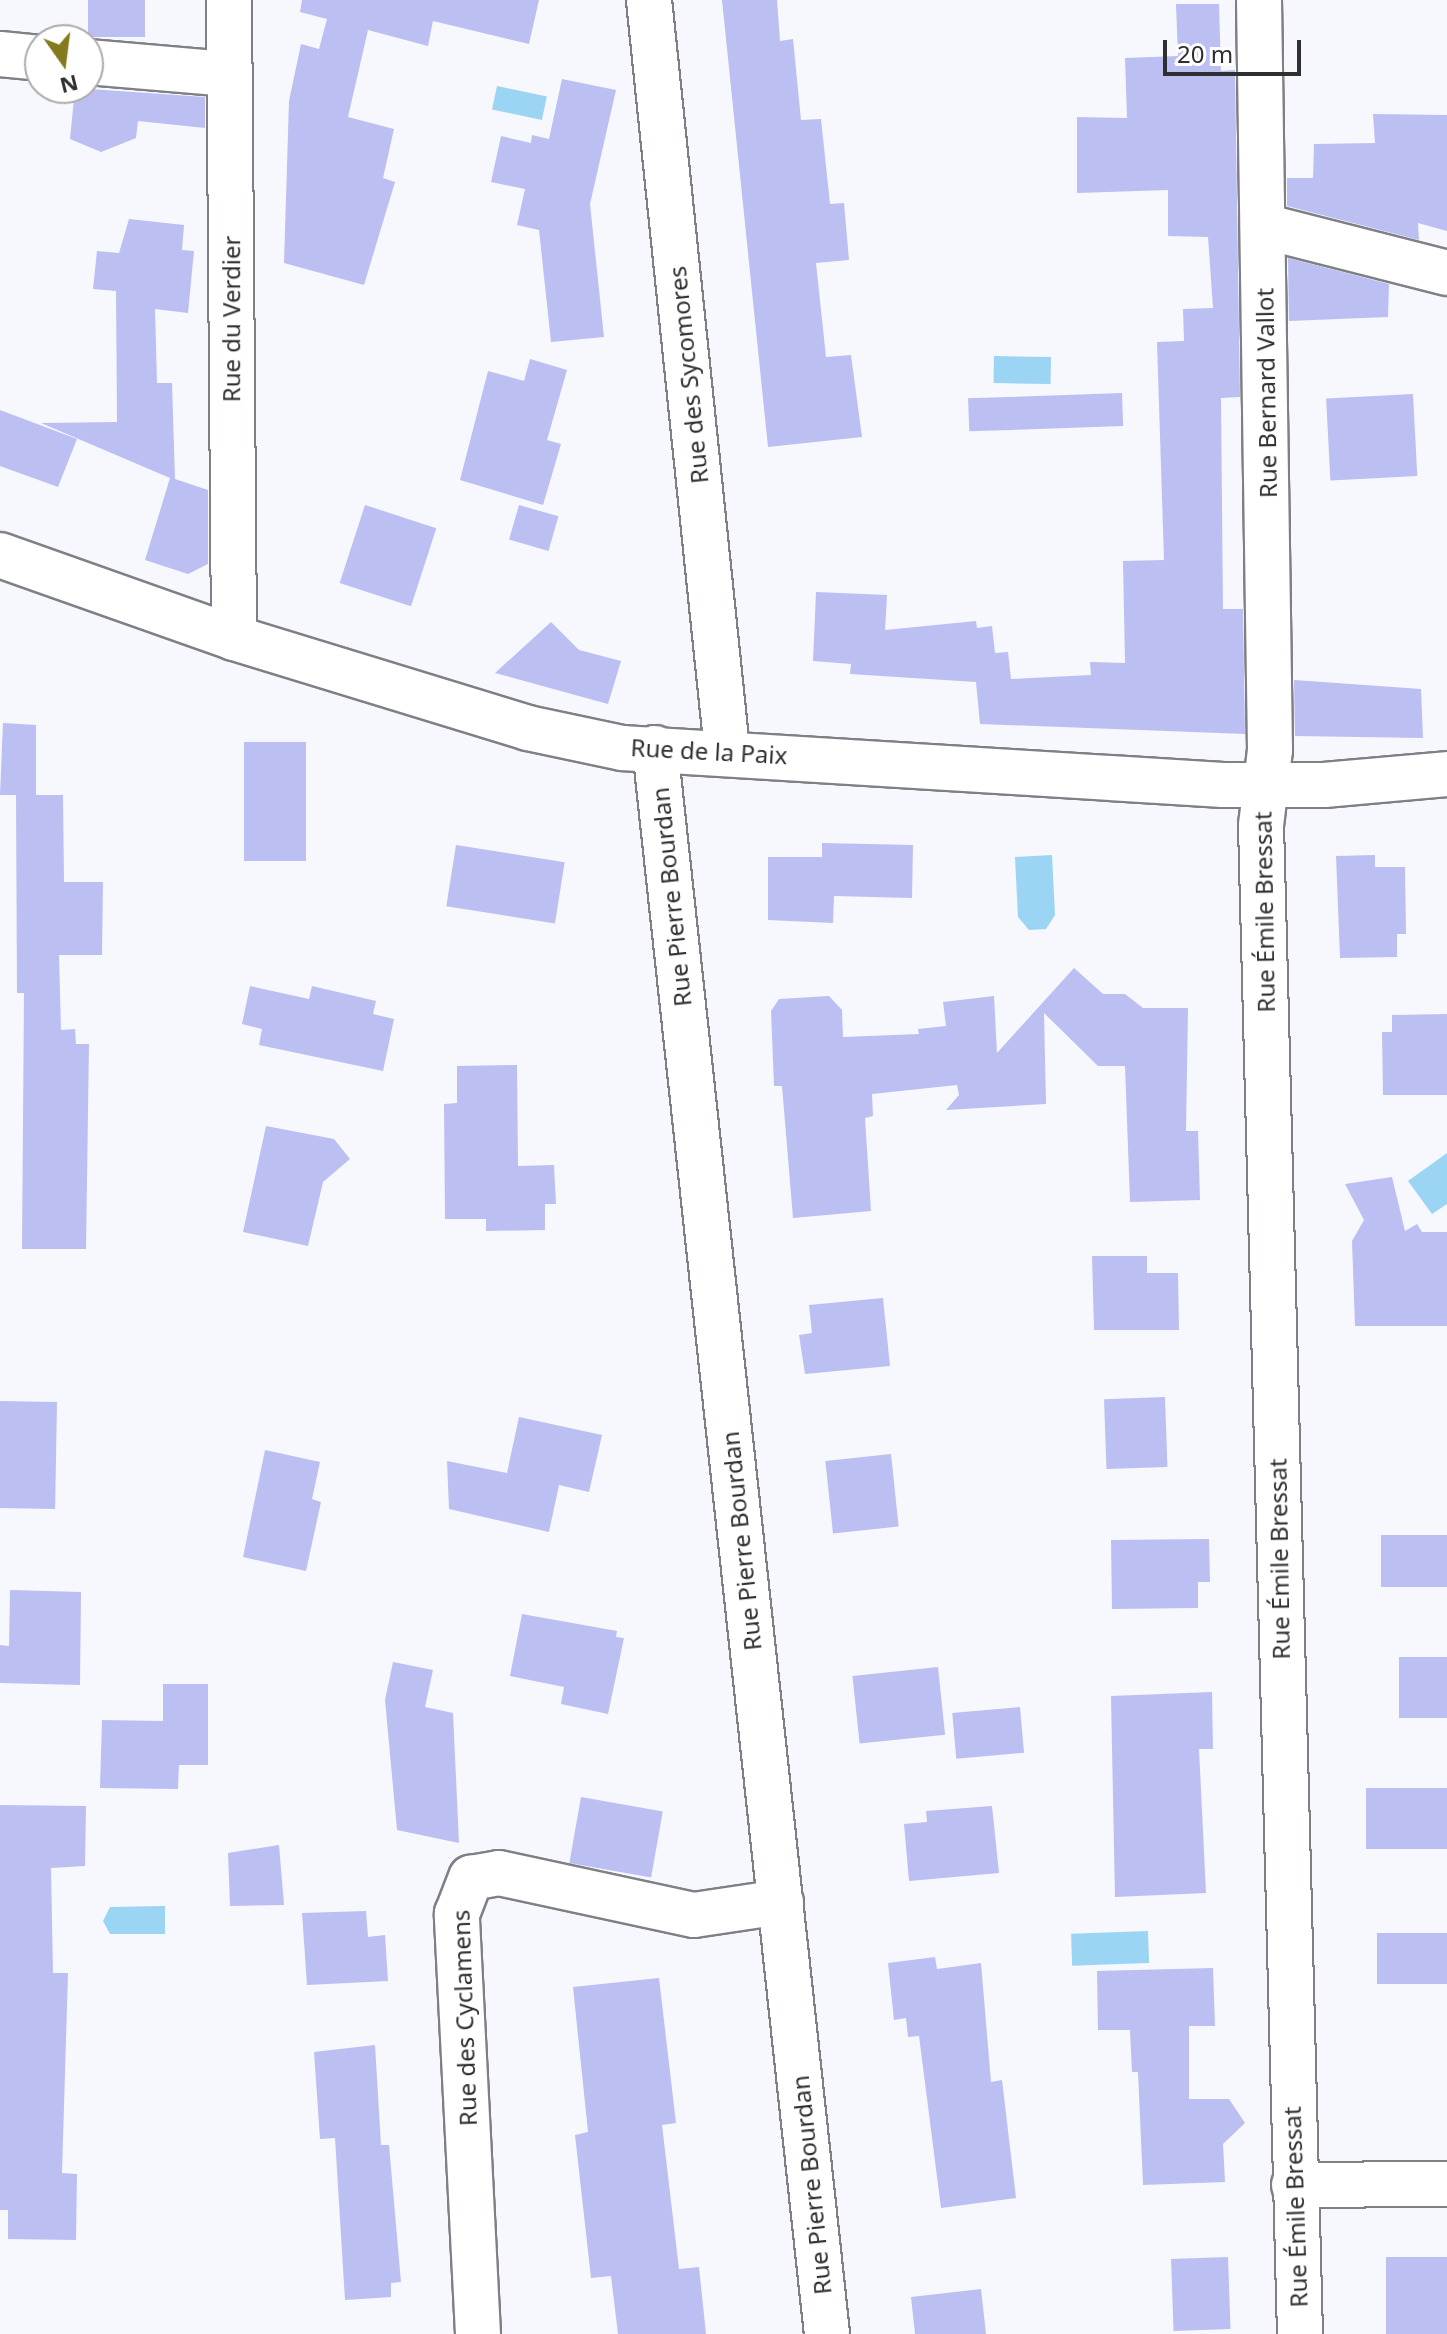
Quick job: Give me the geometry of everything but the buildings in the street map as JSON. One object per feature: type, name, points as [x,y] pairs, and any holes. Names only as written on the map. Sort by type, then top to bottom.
[{"type":"street","name":"Rue du Verdier","points":[[229,0],[234,638]]},
{"type":"street","name":"Rue des Sycomores","points":[[649,0],[727,750]]},
{"type":"street","name":"Rue Bernard Vallot","points":[[1259,0],[1270,750],[1265,785]]},
{"type":"street","points":[[0,54],[24,56]]},
{"type":"street","points":[[104,63],[229,74]]},
{"type":"street","points":[[1263,226],[1447,273]]},
{"type":"street","name":"Rue de la Paix","points":[[0,555],[234,638],[528,728],[622,748],[727,750],[1265,785],[1447,774]]},
{"type":"street","name":"Rue Pierre Bourdan","points":[[655,748],[827,2334]]},
{"type":"street","name":"Rue Émile Bressat","points":[[1265,785],[1261,825],[1300,2334]]},
{"type":"street","name":"Rue des Cyclamens","points":[[478,2334],[457,1914],[466,1885],[471,1878],[499,1873],[694,1915],[781,1902]]},
{"type":"street","points":[[1294,2185],[1447,2184]]},
{"type":"water","points":[[497,86],[547,97],[542,120],[492,109]]},
{"type":"water","points":[[994,356],[1051,357],[1051,384],[994,383]]},
{"type":"water","points":[[1052,855],[1055,915],[1046,929],[1029,930],[1018,917],[1015,857]]},
{"type":"water","points":[[1447,1153],[1447,1204],[1432,1214],[1408,1181]]},
{"type":"water","points":[[165,1906],[165,1934],[110,1934],[103,1921],[110,1907]]},
{"type":"water","points":[[1148,1931],[1149,1963],[1072,1966],[1071,1934]]}]
